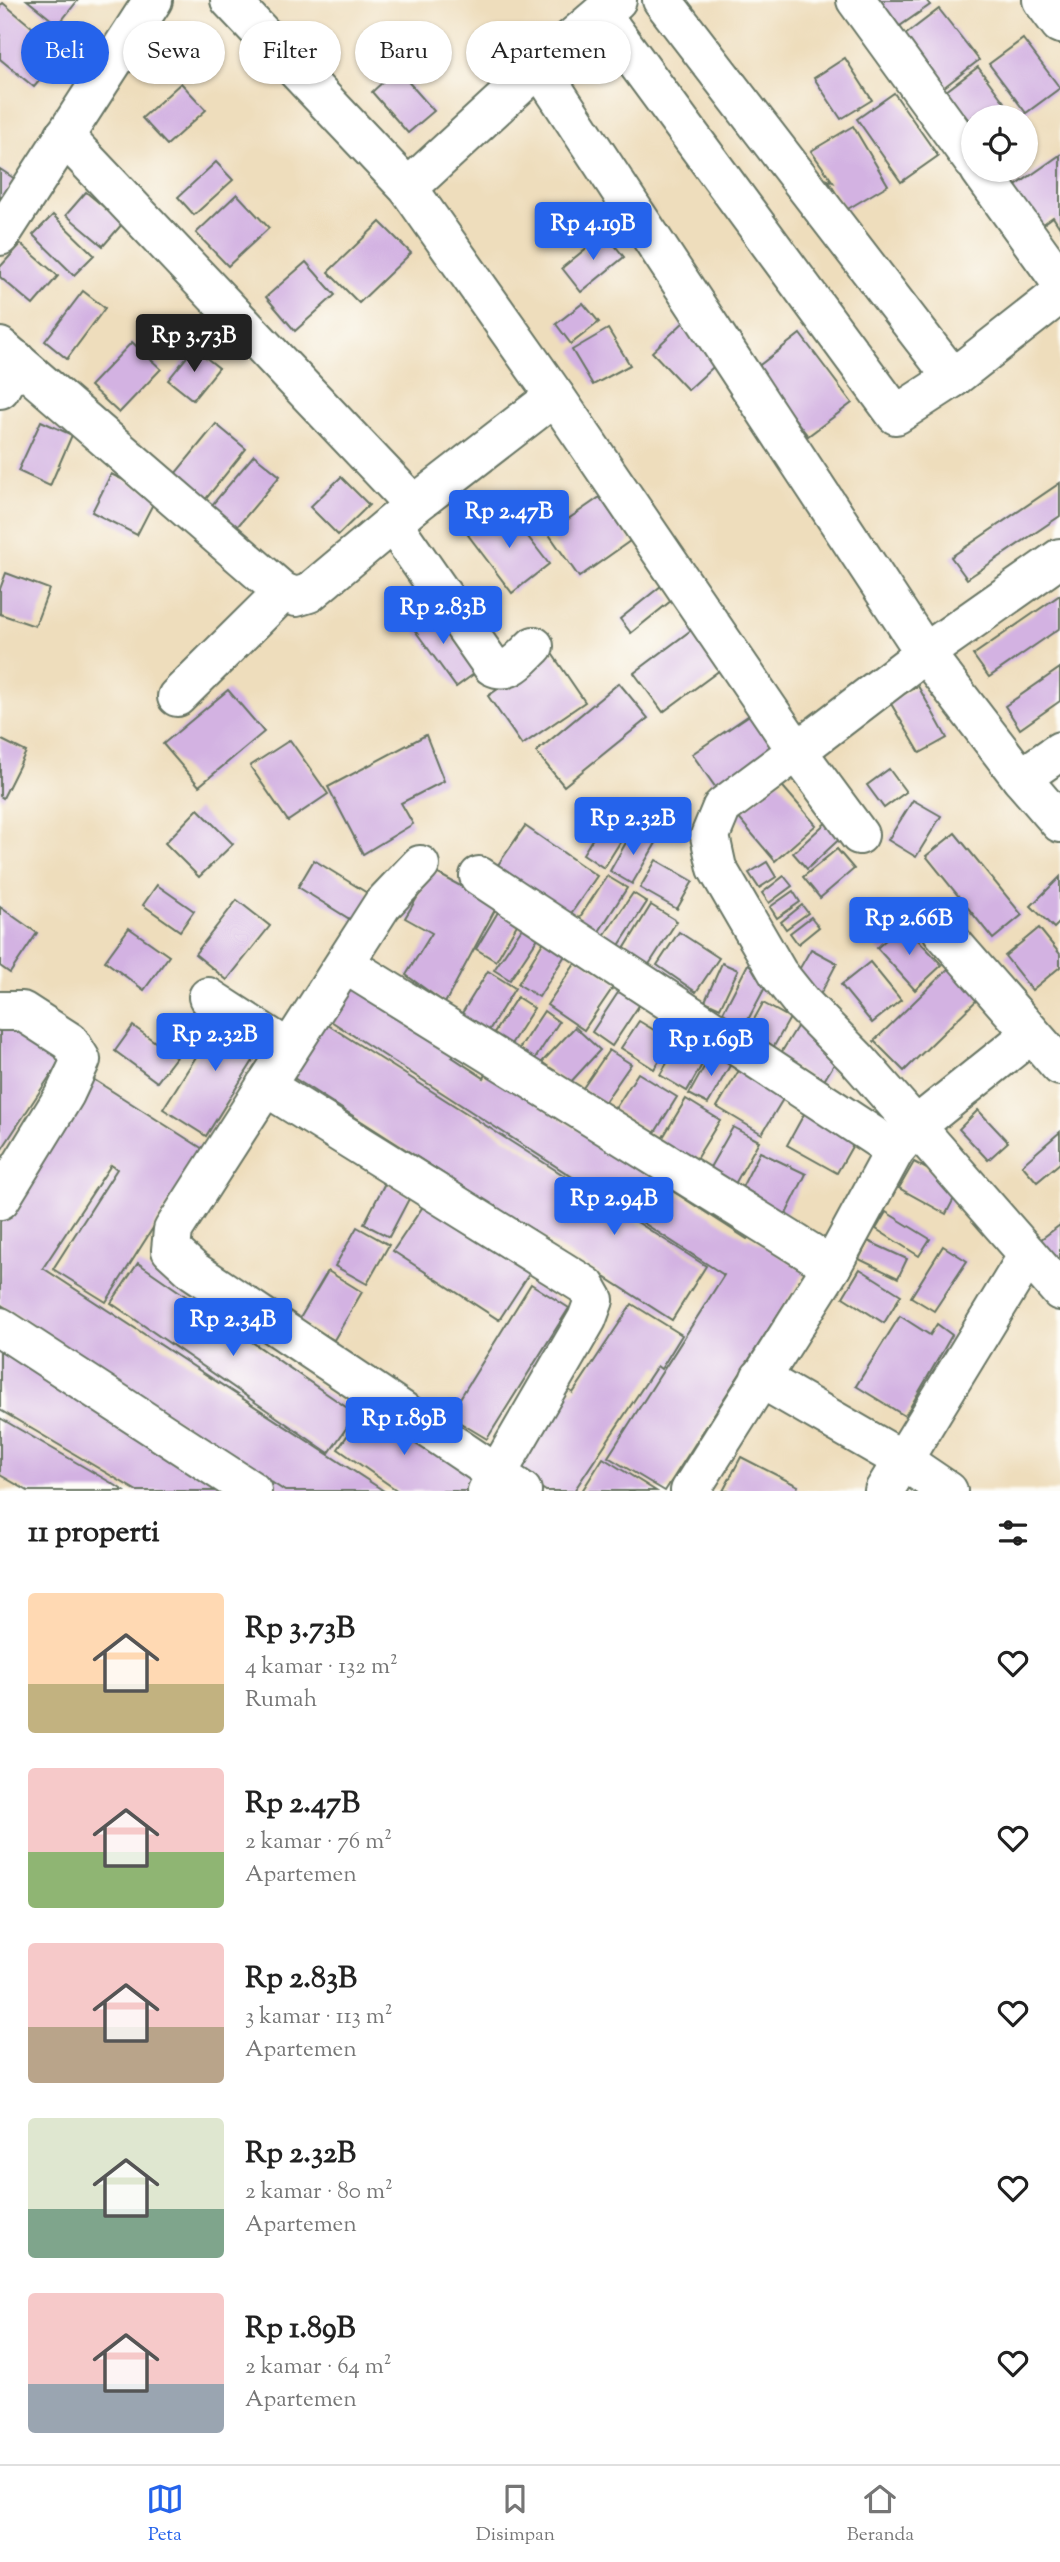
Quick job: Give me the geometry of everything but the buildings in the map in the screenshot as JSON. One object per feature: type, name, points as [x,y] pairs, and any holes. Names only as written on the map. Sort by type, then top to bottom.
[{"type":"street","points":[[0,236],[153,0]]},
{"type":"street","points":[[230,0],[408,188],[555,396],[797,751],[859,835]]},
{"type":"street","points":[[662,0],[953,377]]},
{"type":"street","points":[[856,0],[961,144]]},
{"type":"street","points":[[1042,0],[1060,24]]},
{"type":"street","points":[[593,21],[609,7],[896,415],[953,377],[1060,294]]},
{"type":"street","points":[[408,188],[521,84]]},
{"type":"street","points":[[550,84],[925,653],[1021,778],[1060,823]]},
{"type":"street","points":[[64,136],[404,515],[492,666],[499,670],[509,668],[534,646]]},
{"type":"street","points":[[988,182],[1060,281]]},
{"type":"street","points":[[5,365],[283,592],[296,597],[309,593],[555,396]]},
{"type":"street","points":[[905,1138],[858,1059],[802,1003],[778,973],[718,868],[710,836],[722,807],[925,653],[1060,558]]},
{"type":"street","points":[[177,697],[283,592]]},
{"type":"street","points":[[1021,778],[1060,751]]},
{"type":"street","points":[[265,1086],[586,1286],[591,1292],[594,1300],[587,1319],[502,1486],[194,1271],[171,1250],[173,1230],[288,1049],[382,905],[420,865]]},
{"type":"street","points":[[479,876],[905,1138],[1028,1255],[1060,1291]]},
{"type":"street","points":[[942,931],[1060,1066]]},
{"type":"street","points":[[345,964],[832,1266]]},
{"type":"street","points":[[208,997],[288,1049]]},
{"type":"street","points":[[0,1011],[22,1012],[70,1042],[81,1060],[65,1094],[0,1200]]},
{"type":"street","points":[[690,1491],[832,1266],[905,1138],[1031,1034]]},
{"type":"street","points":[[894,1476],[1028,1255]]},
{"type":"street","points":[[0,1327],[252,1491]]},
{"type":"street","points":[[760,1378],[894,1476],[948,1491]]}]
